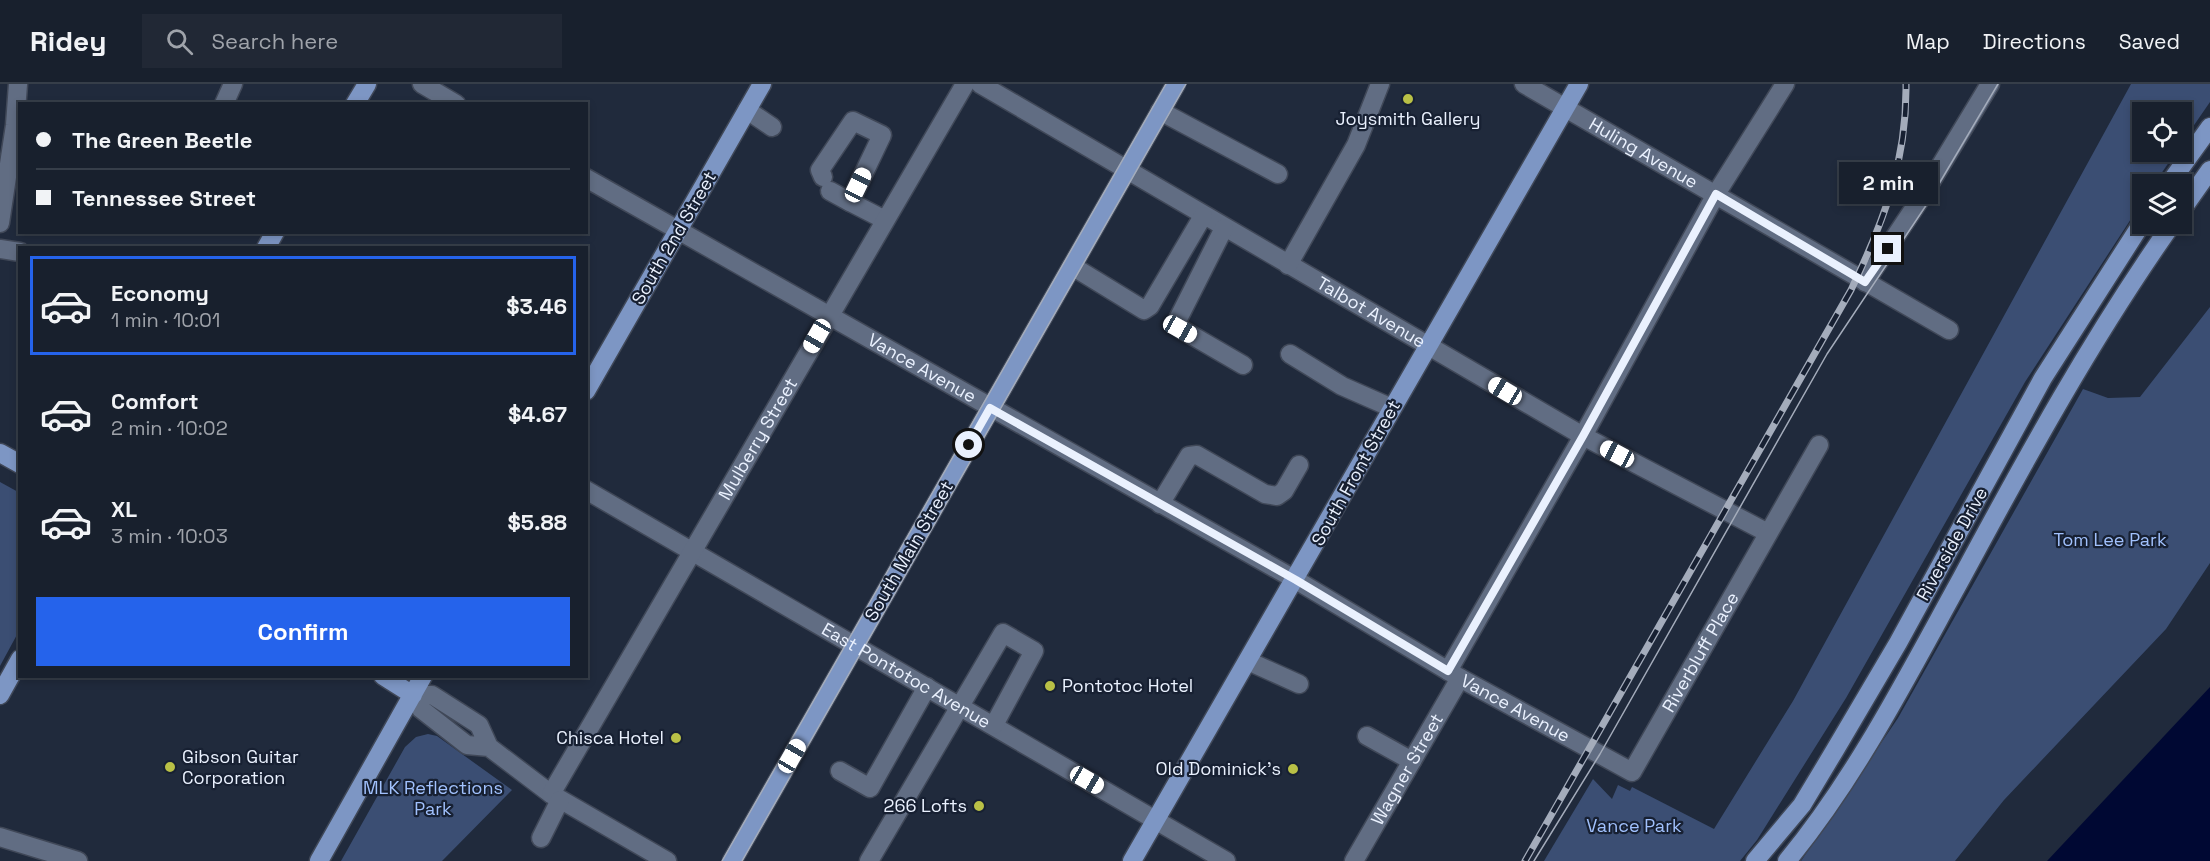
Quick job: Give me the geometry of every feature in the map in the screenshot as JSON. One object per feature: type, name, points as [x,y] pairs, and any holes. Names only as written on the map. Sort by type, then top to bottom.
[{"type":"main road","points":[[356,102],[368,84]]},
{"type":"main road","name":"South 2nd Street","points":[[588,388],[762,84]]},
{"type":"main road","name":"South Main Street","points":[[732,861],[1176,84]]},
{"type":"main road","name":"South Front Street","points":[[1132,861],[1296,580],[1392,408],[1579,84]]},
{"type":"main road","points":[[2176,174],[2210,127]]},
{"type":"main road","points":[[2192,195],[2210,170]]},
{"type":"main road","name":"Riverside Drive","points":[[1755,861],[1802,805],[1898,643],[2043,378],[2135,234]]},
{"type":"main road","name":"Riverside Drive","points":[[1787,861],[1822,819],[1851,771],[1920,655],[2082,363],[2166,234]]},
{"type":"main road","points":[[0,453],[18,463]]},
{"type":"main road","points":[[0,695],[18,663]]},
{"type":"main road","points":[[386,678],[413,695]]},
{"type":"main road","points":[[319,861],[422,678]]},
{"type":"street","points":[[0,223],[4,186],[9,179],[18,84]]},
{"type":"street","points":[[225,102],[233,84]]},
{"type":"street","points":[[422,84],[453,102]]},
{"type":"street","name":"Mulberry Street","points":[[541,838],[556,797],[693,551],[965,84]]},
{"type":"street","name":"Talbot Avenue","points":[[980,84],[1583,436],[1768,533]]},
{"type":"street","points":[[1288,265],[1356,145],[1380,84]]},
{"type":"street","name":"Huling Avenue","points":[[1524,84],[1949,330]]},
{"type":"street","name":"Wagner Street","points":[[1354,861],[1412,761],[1454,674],[1716,194],[1785,84]]},
{"type":"street","points":[[1865,282],[1921,198],[1990,84]]},
{"type":"street","points":[[747,110],[772,127]]},
{"type":"street","points":[[1160,111],[1278,174]]},
{"type":"street","points":[[850,202],[882,135],[853,121],[828,149],[820,170],[827,184],[850,202],[885,220]]},
{"type":"street","name":"Vance Avenue","points":[[588,179],[1296,580],[1454,674],[1632,772]]},
{"type":"street","points":[[1072,266],[1144,310],[1150,306],[1203,216]]},
{"type":"street","points":[[1224,228],[1177,321],[1180,329],[1243,365]]},
{"type":"street","points":[[0,249],[18,252]]},
{"type":"street","points":[[1290,354],[1342,386],[1392,408]]},
{"type":"street","name":"Riverbluff Place","points":[[1632,772],[1819,445]]},
{"type":"street","points":[[1160,504],[1190,456],[1197,455],[1265,494],[1277,496],[1284,491],[1299,465]]},
{"type":"street","name":"East Pontotoc Avenue","points":[[588,491],[1226,861]]},
{"type":"street","points":[[869,861],[1003,633],[1034,651],[994,726]]},
{"type":"street","points":[[1248,661],[1299,684]]},
{"type":"street","points":[[840,771],[870,789],[927,687]]},
{"type":"street","points":[[413,695],[432,695],[479,725],[489,747],[556,797],[667,861]]},
{"type":"street","points":[[1367,736],[1412,761]]},
{"type":"street","points":[[0,837],[78,861]]},
{"type":"green space","name":"Vance Park","points":[[2131,84],[2210,84],[2210,102],[2192,128],[2192,102],[2132,102],[2132,162],[2169,162],[2161,174],[2132,174],[2132,217],[2025,382],[1846,698],[1757,840],[1740,861],[1544,861],[1593,779],[1612,799],[1618,785],[1630,791],[1632,787],[1714,829],[1793,701]]},
{"type":"green space","name":"Tom Lee Park","points":[[2210,307],[2210,563],[2166,629],[2004,800],[1955,861],[1801,861],[1898,718],[2083,389],[2108,398],[2140,397]]},
{"type":"green space","points":[[0,482],[18,492],[18,633],[0,666]]},
{"type":"green space","name":"MLK Reflections Park","points":[[428,734],[437,736],[512,790],[442,861],[341,861],[405,747],[416,737]]},
{"type":"shaded area","points":[[2210,687],[2210,861],[2047,861]]},
{"type":"tram line","points":[[722,861],[1166,84]]},
{"type":"tram line","points":[[742,861],[1186,84]]},
{"type":"tram line","points":[[1534,861],[1600,754],[1827,354],[1927,204],[1998,84]]},
{"type":"railway","points":[[1525,861],[1851,290],[1874,240],[1898,165],[1906,84]]},
{"type":"place","name":"Joysmith Gallery","points":[[1408,99]]},
{"type":"place","name":"Pontotoc Hotel","points":[[1050,686]]},
{"type":"place","name":"Chisca Hotel","points":[[676,738]]},
{"type":"place","name":"Gibson Guitar Corporation","points":[[170,767]]},
{"type":"place","name":"Old Dominick's","points":[[1293,769]]},
{"type":"place","name":"266 Lofts","points":[[979,806]]},
{"type":"route","points":[[969,445],[990,408],[1296,580],[1448,671],[1583,436],[1716,194],[1865,282],[1888,249]]}]
